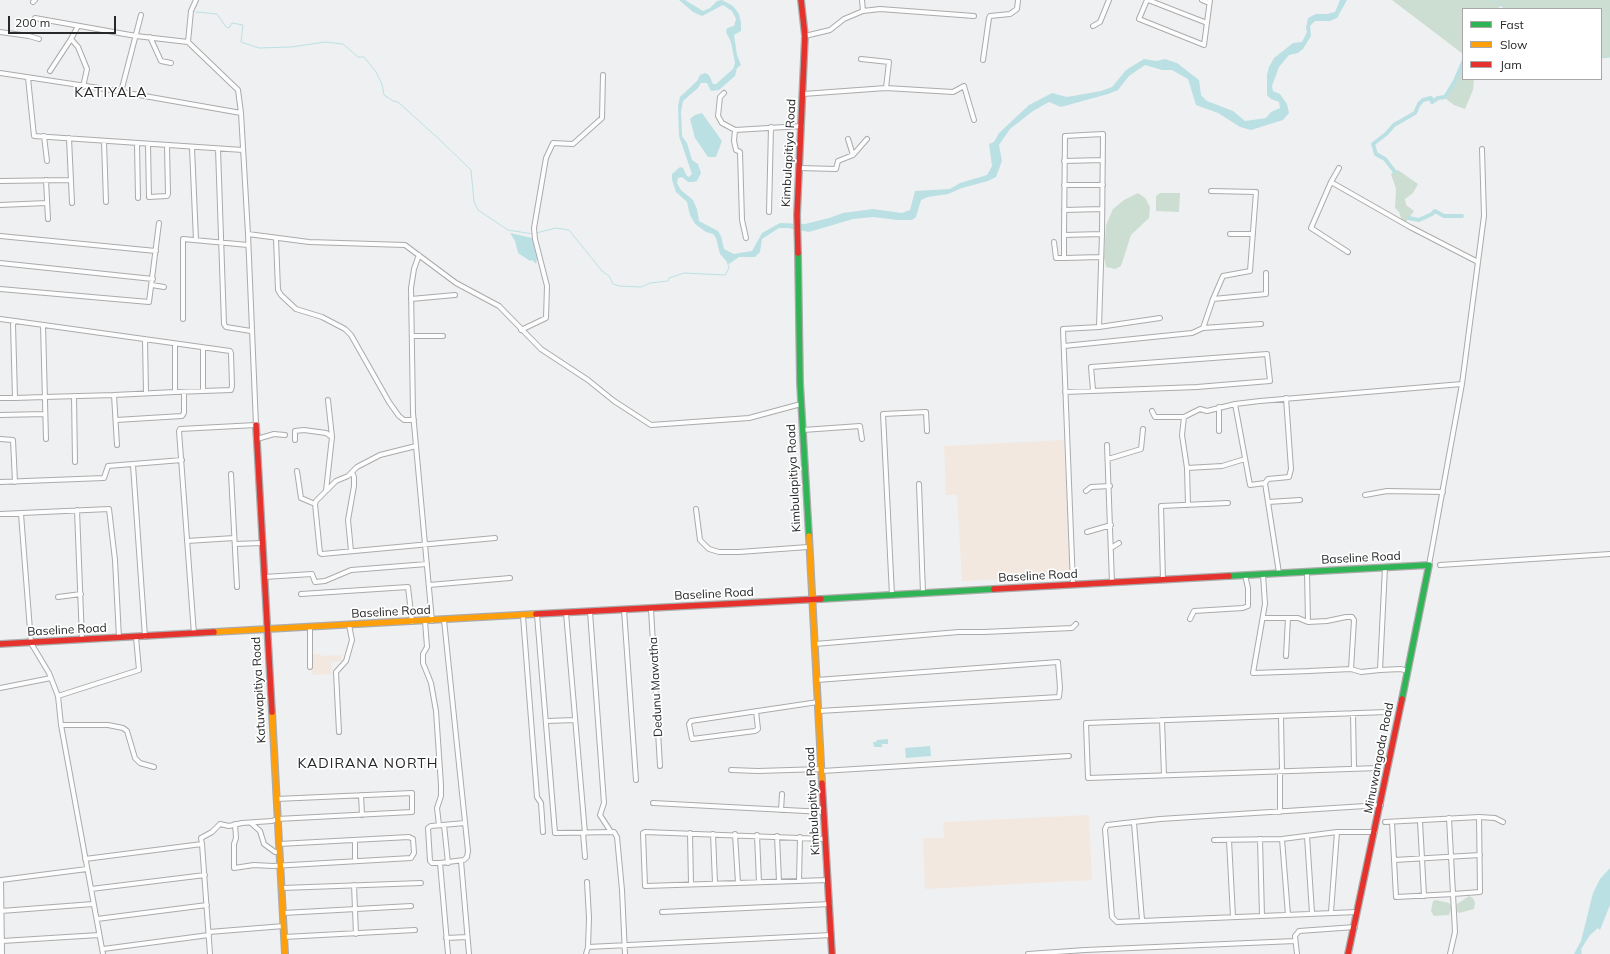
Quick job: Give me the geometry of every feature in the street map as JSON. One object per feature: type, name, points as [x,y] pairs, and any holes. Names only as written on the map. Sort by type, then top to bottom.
[{"type":"main road","name":"Kimbulapitiya Road","points":[[801,0],[805,36],[797,215],[801,404],[832,954]]},
{"type":"main road","name":"Katuwapitiya Road","points":[[256,425],[285,954]]},
{"type":"main road","name":"Baseline Road","points":[[0,644],[349,626],[1429,565]]},
{"type":"main road","name":"Minuwangoda Road","points":[[1348,954],[1381,805],[1429,565]]},
{"type":"street","points":[[188,42],[192,11],[196,0]]},
{"type":"street","points":[[862,0],[863,11]]},
{"type":"street","points":[[983,60],[990,16],[1010,14],[1017,9],[1018,0]]},
{"type":"street","points":[[1092,26],[1100,22],[1109,0]]},
{"type":"street","points":[[1202,0],[1209,1],[1207,23],[1204,46],[1139,19],[1147,0],[1207,23]]},
{"type":"street","points":[[805,36],[830,30],[844,19],[863,11],[880,9],[974,16]]},
{"type":"street","points":[[121,92],[141,15]]},
{"type":"street","points":[[35,18],[136,36],[188,42],[238,90],[241,114],[248,234],[256,425],[180,429],[179,431],[194,634]]},
{"type":"street","points":[[50,71],[78,26]]},
{"type":"street","points":[[0,32],[39,39]]},
{"type":"street","points":[[150,37],[161,61],[171,63]]},
{"type":"street","points":[[71,39],[78,47],[87,69],[83,87]]},
{"type":"street","points":[[861,59],[889,62],[886,88]]},
{"type":"street","points":[[0,73],[121,92],[241,114]]},
{"type":"street","points":[[521,330],[546,318],[547,286],[535,239],[534,228],[546,158],[553,143],[573,144],[602,118],[603,75]]},
{"type":"street","points":[[28,78],[32,135],[104,142],[243,150]]},
{"type":"street","points":[[803,94],[886,88],[953,92],[964,86],[974,120]]},
{"type":"street","points":[[724,93],[720,98],[718,116],[722,123],[735,130],[802,126]]},
{"type":"street","points":[[769,212],[771,127]]},
{"type":"street","points":[[735,130],[734,141],[736,150],[740,152],[742,220],[746,238]]},
{"type":"street","points":[[1064,258],[1065,136],[1103,134],[1099,327]]},
{"type":"street","points":[[44,136],[47,161]]},
{"type":"street","points":[[69,138],[72,203]]},
{"type":"street","points":[[848,139],[853,155]]},
{"type":"street","points":[[800,168],[836,169],[838,162],[853,155],[867,139]]},
{"type":"street","points":[[104,142],[106,202]]},
{"type":"street","points":[[137,144],[138,198]]},
{"type":"street","points":[[148,145],[149,197],[166,196],[168,194],[167,146]]},
{"type":"street","points":[[192,148],[196,240]]},
{"type":"street","points":[[218,149],[224,326],[251,331]]},
{"type":"street","points":[[1429,565],[1462,384],[1484,216],[1482,149]]},
{"type":"street","points":[[1064,161],[1103,160]]},
{"type":"street","points":[[1339,168],[1331,182],[1311,228],[1348,252]]},
{"type":"street","points":[[46,180],[48,218]]},
{"type":"street","points":[[0,181],[71,180]]},
{"type":"street","points":[[1331,182],[1410,227],[1478,262]]},
{"type":"street","points":[[1064,185],[1103,184]]},
{"type":"street","points":[[1203,328],[1212,298],[1223,276],[1250,272],[1256,192],[1212,191]]},
{"type":"street","points":[[0,205],[47,203]]},
{"type":"street","points":[[1064,210],[1102,209]]},
{"type":"street","points":[[0,289],[149,302],[159,223]]},
{"type":"street","points":[[248,234],[309,242],[405,245],[456,282],[498,306],[540,349],[588,380],[614,401],[651,425],[749,418],[801,404]]},
{"type":"street","points":[[1064,235],[1102,234]]},
{"type":"street","points":[[1230,234],[1253,234]]},
{"type":"street","points":[[0,236],[156,251]]},
{"type":"street","points":[[276,238],[278,290],[281,295],[296,309],[322,317],[345,329],[352,335],[389,402],[399,416],[404,420],[414,420]]},
{"type":"street","points":[[183,319],[183,239],[248,245]]},
{"type":"street","points":[[1054,242],[1056,258],[1101,257]]},
{"type":"street","points":[[420,255],[414,269],[411,298],[414,420],[432,621]]},
{"type":"street","points":[[0,263],[153,279]]},
{"type":"street","points":[[1212,298],[1266,294],[1266,273]]},
{"type":"street","points":[[152,285],[164,287]]},
{"type":"street","points":[[411,298],[455,295]]},
{"type":"street","points":[[1074,585],[1063,329],[1099,327],[1160,318]]},
{"type":"street","points":[[0,319],[230,351],[232,386],[231,390],[0,398]]},
{"type":"street","points":[[15,321],[13,324],[15,398]]},
{"type":"street","points":[[1064,346],[1192,333],[1203,328],[1261,324]]},
{"type":"street","points":[[43,325],[46,439]]},
{"type":"street","points":[[412,336],[443,336]]},
{"type":"street","points":[[145,339],[146,393]]},
{"type":"street","points":[[175,344],[175,392]]},
{"type":"street","points":[[203,348],[203,391]]},
{"type":"street","points":[[1065,392],[1197,387],[1270,381],[1267,354],[1091,367],[1093,390]]},
{"type":"street","points":[[1152,411],[1155,417],[1184,417],[1200,409],[1207,411],[1235,404],[1286,398],[1462,384]]},
{"type":"street","points":[[116,420],[182,416],[184,413],[184,392]]},
{"type":"street","points":[[114,395],[117,445]]},
{"type":"street","points":[[74,396],[75,462]]},
{"type":"street","points":[[1279,573],[1265,483],[1268,478],[1289,477],[1291,469],[1286,398]]},
{"type":"street","points":[[326,491],[332,437],[328,400]]},
{"type":"street","points":[[1235,404],[1250,484],[1265,483]]},
{"type":"street","points":[[1219,407],[1219,431]]},
{"type":"street","points":[[892,595],[883,414],[926,412],[927,431]]},
{"type":"street","points":[[0,415],[45,414]]},
{"type":"street","points":[[1184,417],[1182,435],[1187,468],[1188,505]]},
{"type":"street","points":[[803,430],[860,426],[862,439]]},
{"type":"street","points":[[295,440],[295,431],[304,430],[326,433],[332,437]]},
{"type":"street","points":[[1108,459],[1141,449],[1144,430]]},
{"type":"street","points":[[257,439],[274,434],[285,435]]},
{"type":"street","points":[[0,439],[12,440],[15,482]]},
{"type":"street","points":[[1107,445],[1110,486],[1112,583]]},
{"type":"street","points":[[416,446],[380,456],[357,467],[352,472],[336,481],[326,491],[315,504],[320,553],[495,538]]},
{"type":"street","points":[[1187,468],[1222,466],[1245,459]]},
{"type":"street","points":[[0,482],[104,478],[108,466],[182,460]]},
{"type":"street","points":[[133,465],[144,637]]},
{"type":"street","points":[[297,471],[301,498],[315,504]]},
{"type":"street","points":[[351,551],[348,520],[354,486],[354,477],[352,472]]},
{"type":"street","points":[[231,474],[237,587]]},
{"type":"street","points":[[919,484],[923,593]]},
{"type":"street","points":[[1086,491],[1091,487],[1110,486]]},
{"type":"street","points":[[1365,495],[1388,491],[1442,492]]},
{"type":"street","points":[[1268,502],[1300,500]]},
{"type":"street","points":[[1163,580],[1161,506],[1228,503]]},
{"type":"street","points":[[0,514],[21,514],[104,508],[109,509],[111,514],[119,638]]},
{"type":"street","points":[[696,509],[700,540],[709,549],[719,552],[739,552],[808,547]]},
{"type":"street","points":[[77,510],[82,640]]},
{"type":"street","points":[[21,514],[31,643],[51,678],[58,696],[61,726],[103,954]]},
{"type":"street","points":[[1087,532],[1111,525]]},
{"type":"street","points":[[187,542],[234,538]]},
{"type":"street","points":[[235,544],[262,543]]},
{"type":"street","points":[[1111,548],[1119,543]]},
{"type":"street","points":[[1440,566],[1610,554]]},
{"type":"street","points":[[264,577],[312,574],[315,582],[325,581],[351,570],[427,564]]},
{"type":"street","points":[[1380,670],[1385,567]]},
{"type":"street","points":[[1306,572],[1308,622]]},
{"type":"street","points":[[1263,574],[1265,604],[1253,673],[1351,669],[1361,672],[1401,669],[1407,670]]},
{"type":"street","points":[[1190,619],[1194,611],[1243,608],[1248,606],[1248,588],[1245,575]]},
{"type":"street","points":[[429,585],[510,578]]},
{"type":"street","points":[[301,594],[408,587],[412,622]]},
{"type":"street","points":[[58,597],[81,594]]},
{"type":"street","name":"Dedunu Mawatha","points":[[651,609],[660,766]]},
{"type":"street","points":[[624,610],[636,780]]},
{"type":"street","points":[[590,612],[604,803],[600,815],[611,832],[614,832],[617,837],[622,890],[625,954]]},
{"type":"street","points":[[566,613],[585,856]]},
{"type":"street","points":[[537,615],[547,721],[555,833],[611,832]]},
{"type":"street","points":[[523,616],[536,797],[541,803],[543,832]]},
{"type":"street","points":[[1262,618],[1298,618],[1308,622],[1352,617],[1354,620],[1351,669]]},
{"type":"street","points":[[1286,656],[1288,618]]},
{"type":"street","points":[[444,620],[465,823],[467,857],[460,861],[440,864],[432,863],[430,861],[428,829],[430,826],[465,823]]},
{"type":"street","points":[[425,621],[427,647],[423,654],[423,663],[431,683],[436,711],[441,785],[441,796],[437,808],[439,825]]},
{"type":"street","points":[[815,644],[959,632],[1072,628],[1076,624]]},
{"type":"street","points":[[339,732],[336,672],[346,661],[352,640],[349,626]]},
{"type":"street","points":[[310,628],[310,667]]},
{"type":"street","points":[[58,696],[139,670],[136,637]]},
{"type":"street","points":[[817,680],[1058,662],[1060,688],[1059,697],[819,711]]},
{"type":"street","points":[[1309,670],[1326,670]]},
{"type":"street","points":[[0,688],[51,678]]},
{"type":"street","points":[[756,711],[758,729],[755,731],[694,740],[692,739],[689,724],[691,721],[756,711],[818,702]]},
{"type":"street","points":[[1378,768],[1088,778],[1086,723],[1387,712]]},
{"type":"street","points":[[1353,713],[1354,768]]},
{"type":"street","points":[[1280,812],[1281,716]]},
{"type":"street","points":[[547,721],[575,720]]},
{"type":"street","points":[[1162,720],[1164,775]]},
{"type":"street","points":[[61,726],[108,725],[123,728],[127,732],[135,758],[140,763],[154,767]]},
{"type":"street","points":[[731,770],[822,770],[1069,756]]},
{"type":"street","points":[[210,954],[201,838],[212,832],[218,824],[229,826],[235,824],[272,821],[277,819],[412,812],[412,793],[276,799]]},
{"type":"street","points":[[781,810],[782,794]]},
{"type":"street","points":[[361,795],[362,815]]},
{"type":"street","points":[[653,803],[824,812]]},
{"type":"street","points":[[1357,912],[1118,922],[1112,918],[1105,829],[1107,825],[1160,819],[1381,805]]},
{"type":"street","points":[[1392,822],[1396,897],[1424,896],[1480,892],[1479,817]]},
{"type":"street","points":[[1385,822],[1479,817],[1495,818],[1503,822]]},
{"type":"street","points":[[1449,818],[1455,932],[1450,954]]},
{"type":"street","points":[[1420,821],[1424,896]]},
{"type":"street","points":[[252,823],[260,831],[264,844],[275,852],[280,852]]},
{"type":"street","points":[[1134,823],[1142,920]]},
{"type":"street","points":[[235,824],[236,838],[234,844],[234,868],[254,865],[412,858],[414,846],[412,838],[279,844]]},
{"type":"street","points":[[444,825],[448,863]]},
{"type":"street","points":[[1331,912],[1337,832]]},
{"type":"street","points":[[1214,840],[1282,839],[1337,832],[1375,832]]},
{"type":"street","points":[[825,839],[735,834],[643,833],[645,886],[828,880]]},
{"type":"street","points":[[690,833],[691,884]]},
{"type":"street","points":[[713,834],[715,883]]},
{"type":"street","points":[[735,834],[738,883]]},
{"type":"street","points":[[757,835],[759,882]]},
{"type":"street","points":[[777,836],[779,882]]},
{"type":"street","points":[[1307,836],[1312,913]]},
{"type":"street","points":[[800,837],[800,881]]},
{"type":"street","points":[[1282,839],[1288,915]]},
{"type":"street","points":[[355,840],[355,860]]},
{"type":"street","points":[[1229,840],[1233,917]]},
{"type":"street","points":[[1260,840],[1262,916]]},
{"type":"street","points":[[85,860],[202,844]]},
{"type":"street","points":[[1394,860],[1480,855]]},
{"type":"street","points":[[460,861],[469,954]]},
{"type":"street","points":[[440,864],[448,954]]},
{"type":"street","points":[[2,954],[1,880],[87,869]]},
{"type":"street","points":[[91,889],[205,875]]},
{"type":"street","points":[[586,954],[588,947],[587,882]]},
{"type":"street","points":[[282,888],[421,883]]},
{"type":"street","points":[[354,885],[356,934]]},
{"type":"street","points":[[1,911],[93,904]]},
{"type":"street","points":[[662,912],[830,904]]},
{"type":"street","points":[[97,918],[207,905]]},
{"type":"street","points":[[283,913],[411,906]]},
{"type":"street","points":[[102,949],[209,933],[284,926]]},
{"type":"street","points":[[1297,954],[1295,936],[1299,931],[1355,927]]},
{"type":"street","points":[[284,937],[415,930]]},
{"type":"street","points":[[2,941],[100,935]]},
{"type":"street","points":[[588,947],[831,935]]},
{"type":"street","points":[[446,938],[467,937]]},
{"type":"street","points":[[1028,954],[1295,941]]},
{"type":"street","points":[[1133,948],[1134,954]]},
{"type":"street","points":[[1108,949],[1108,954]]},
{"type":"shaded area","points":[[1064,440],[1071,576],[962,581],[957,495],[946,495],[944,446]]},
{"type":"shaded area","points":[[311,654],[320,654],[321,656],[341,655],[342,661],[331,662],[332,674],[312,675]]},
{"type":"shaded area","points":[[1089,815],[1092,880],[925,889],[923,838],[944,838],[943,822]]},
{"type":"green space","points":[[1392,0],[1610,0],[1610,57],[1602,58],[1602,8],[1503,8],[1500,6],[1499,8],[1462,8],[1462,53]]},
{"type":"green space","points":[[1462,66],[1462,80],[1474,80],[1473,90],[1465,109],[1454,105],[1446,99]]},
{"type":"green space","points":[[1398,170],[1418,184],[1413,193],[1405,199],[1406,205],[1414,211],[1406,222],[1402,221],[1399,212],[1395,208],[1396,189],[1391,174]]},
{"type":"green space","points":[[1138,193],[1145,198],[1150,207],[1149,218],[1131,235],[1121,266],[1115,269],[1106,267],[1104,257],[1106,225],[1113,209],[1124,200]]},
{"type":"green space","points":[[1160,193],[1180,193],[1179,212],[1156,211],[1156,196]]},
{"type":"green space","points":[[1469,896],[1473,898],[1475,903],[1474,909],[1459,913],[1457,911],[1457,904]]},
{"type":"green space","points":[[1436,900],[1449,903],[1452,907],[1449,915],[1434,916],[1431,911],[1433,901]]},
{"type":"water","points":[[679,0],[685,0],[703,11],[710,8],[717,1],[722,0],[733,6],[739,14],[741,23],[741,31],[734,35],[737,55],[741,65],[737,68],[735,76],[719,90],[711,91],[707,83],[701,83],[698,88],[683,101],[681,112],[682,136],[687,143],[692,160],[698,164],[701,173],[697,181],[688,182],[682,177],[678,178],[677,183],[681,190],[693,200],[697,209],[699,221],[718,231],[721,236],[724,249],[734,254],[752,251],[762,233],[780,223],[805,224],[843,213],[873,209],[902,213],[910,210],[915,191],[950,189],[960,183],[987,175],[992,166],[989,144],[994,142],[999,133],[1029,105],[1052,93],[1067,97],[1101,91],[1112,87],[1126,70],[1144,59],[1156,61],[1165,59],[1177,63],[1199,80],[1201,95],[1207,101],[1233,111],[1245,121],[1266,118],[1271,112],[1280,108],[1279,102],[1271,99],[1267,95],[1267,75],[1274,58],[1293,43],[1302,42],[1307,32],[1306,28],[1308,18],[1316,14],[1335,12],[1340,0],[1347,0],[1337,18],[1330,21],[1315,21],[1310,26],[1311,36],[1303,49],[1298,53],[1289,55],[1279,67],[1272,86],[1273,91],[1280,94],[1287,104],[1289,113],[1283,120],[1251,130],[1240,127],[1218,113],[1196,105],[1188,79],[1172,70],[1162,70],[1145,65],[1129,76],[1118,90],[1061,107],[1049,102],[1033,111],[1010,129],[999,145],[1002,161],[996,177],[948,194],[928,197],[921,200],[916,217],[912,220],[873,217],[853,219],[809,232],[779,228],[762,239],[760,252],[755,257],[739,257],[729,264],[720,254],[716,238],[713,234],[706,232],[695,224],[690,215],[687,202],[676,192],[672,180],[672,174],[680,167],[683,168],[687,176],[689,177],[692,174],[679,136],[678,106],[680,97],[697,81],[700,75],[705,73],[709,75],[713,84],[716,84],[733,69],[735,63],[731,42],[726,32],[727,28],[734,26],[736,19],[732,11],[723,5],[702,16],[693,12]]},
{"type":"water","points":[[702,113],[722,141],[716,157],[708,157],[695,138],[690,119],[695,115]]},
{"type":"water","points":[[510,233],[532,238],[537,258],[536,264],[532,260],[530,261],[518,253],[515,241]]},
{"type":"water","points":[[888,739],[888,744],[882,744],[882,747],[874,747],[873,742]]},
{"type":"water","points":[[930,746],[931,756],[906,758],[905,748]]},
{"type":"water","points":[[1610,868],[1610,905],[1600,930],[1598,928],[1590,935],[1581,949],[1581,954],[1574,954],[1581,941],[1593,893],[1600,879]]},
{"type":"waterway","points":[[1492,0],[1507,8]]},
{"type":"waterway","points":[[196,12],[217,14],[226,27],[229,28],[232,23],[243,25],[241,42],[259,48],[291,47],[325,42],[343,44],[358,57],[364,57],[376,72],[382,84],[384,95],[393,101],[398,102],[471,170],[474,202],[478,210],[508,230],[533,234]]},
{"type":"waterway","points":[[1602,58],[1610,57]]},
{"type":"waterway","points":[[1395,172],[1385,159],[1376,154],[1373,144],[1386,134],[1394,125],[1415,113],[1419,104],[1423,100],[1431,98],[1432,102],[1438,98],[1445,97],[1455,81],[1462,64]]},
{"type":"waterway","points":[[1409,218],[1419,220],[1435,211],[1444,216],[1462,216]]},
{"type":"waterway","points":[[536,233],[556,228],[569,230],[602,271],[609,276],[613,284],[619,286],[641,287],[650,283],[668,281],[669,278],[684,273],[725,275],[729,268],[727,261]]},
{"type":"traffic: fast","points":[[798,253],[800,383],[809,536]]},
{"type":"traffic: fast","points":[[1229,576],[1429,565],[1402,699]]},
{"type":"traffic: fast","points":[[821,599],[994,589]]},
{"type":"traffic: slow","points":[[809,536],[822,783]]},
{"type":"traffic: slow","points":[[214,632],[536,614]]},
{"type":"traffic: slow","points":[[272,712],[285,954]]},
{"type":"traffic: jam","points":[[798,253],[797,215],[805,36],[801,0]]},
{"type":"traffic: jam","points":[[256,425],[272,712]]},
{"type":"traffic: jam","points":[[994,589],[1229,576]]},
{"type":"traffic: jam","points":[[536,614],[821,599]]},
{"type":"traffic: jam","points":[[0,644],[214,632]]},
{"type":"traffic: jam","points":[[1348,954],[1402,699]]},
{"type":"traffic: jam","points":[[822,783],[832,954]]},
{"type":"district","name":"KATIYALA","points":[[111,93]]},
{"type":"district","name":"KADIRANA NORTH","points":[[368,764]]}]
